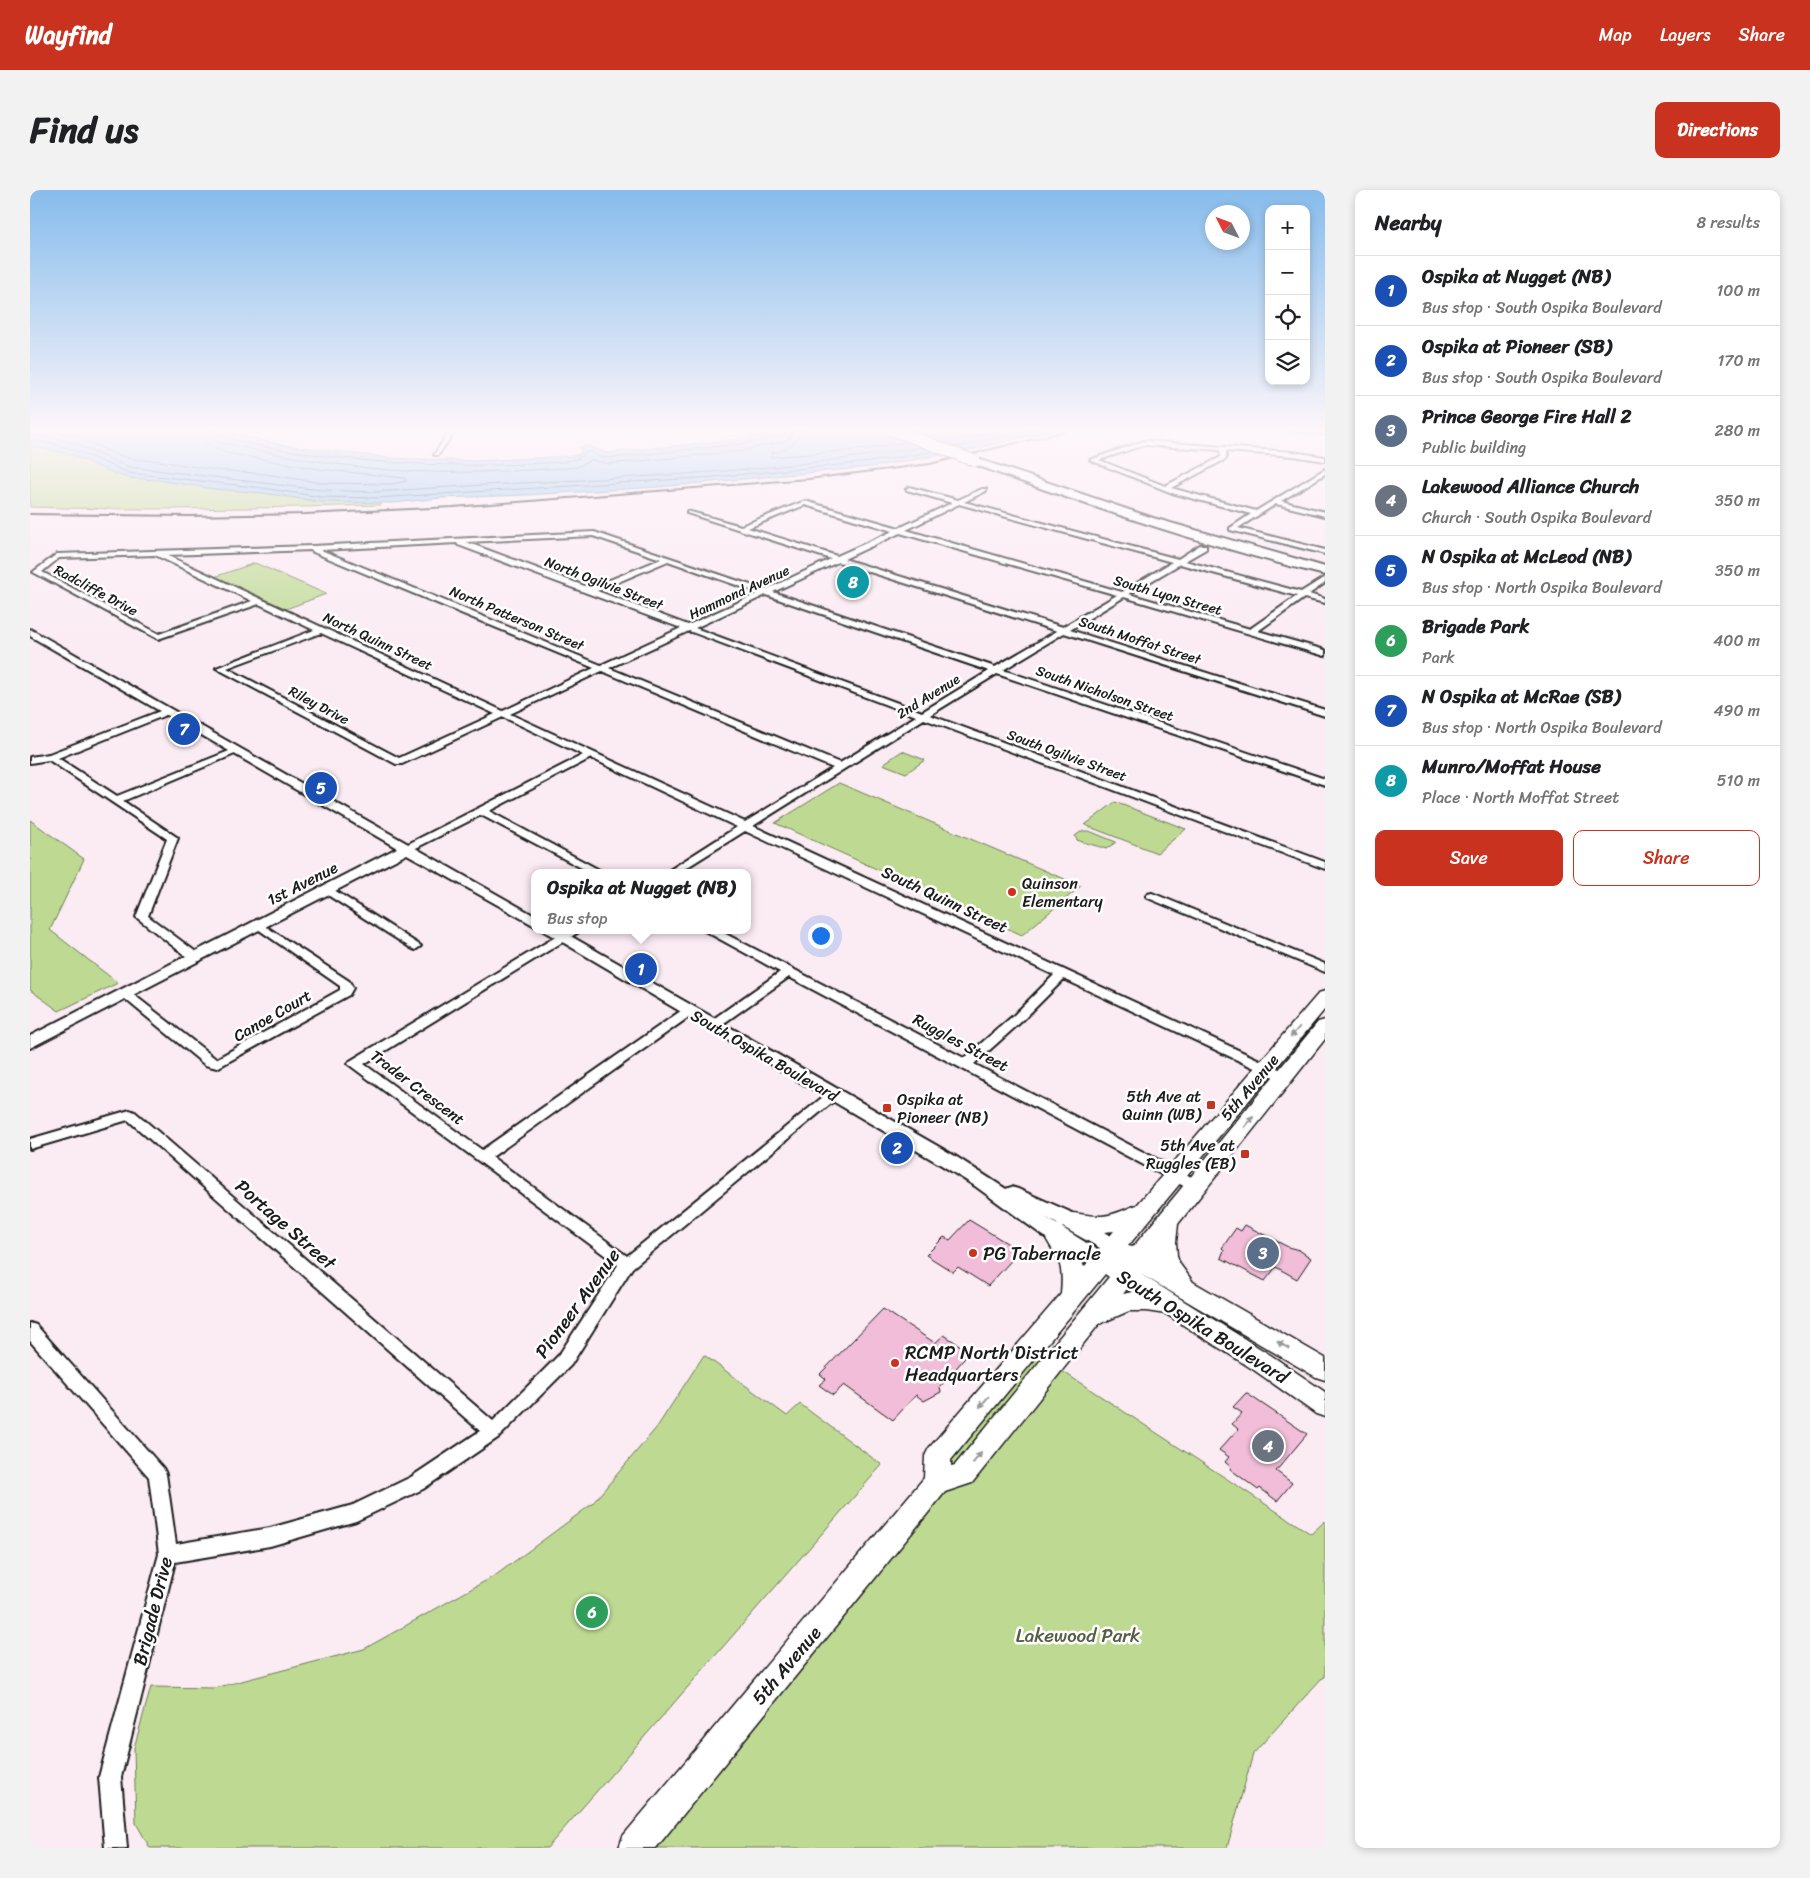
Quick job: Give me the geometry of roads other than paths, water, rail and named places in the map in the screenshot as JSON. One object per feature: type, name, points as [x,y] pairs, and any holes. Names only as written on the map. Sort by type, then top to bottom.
[{"type":"highway","points":[[1101,506],[1145,521],[1325,571]]},
{"type":"highway","points":[[1117,506],[1223,538],[1325,564]]},
{"type":"main road","name":"5th Avenue","points":[[937,1482],[938,1456],[1325,997]]},
{"type":"main road","name":"5th Avenue","points":[[635,1848],[937,1482],[963,1475],[1325,1026]]},
{"type":"main road","points":[[1072,1298],[1074,1273],[1060,1226],[1106,1226],[1127,1219],[1146,1209]]},
{"type":"main road","points":[[1089,1320],[1115,1304],[1182,1299],[1164,1256],[1163,1247],[1168,1221]]},
{"type":"main road","name":"South Ospika Boulevard","points":[[1108,1255],[1182,1299],[1325,1370]]},
{"type":"main road","name":"South Ospika Boulevard","points":[[1182,1299],[1264,1364],[1325,1406]]},
{"type":"street","name":"South Lyon Street","points":[[742,528],[795,506]]},
{"type":"street","name":"South Lyon Street","points":[[821,506],[1325,653]]},
{"type":"street","name":"Hammond Avenue","points":[[503,714],[690,629],[951,506]]},
{"type":"street","points":[[976,506],[1325,601]]},
{"type":"street","points":[[1231,506],[1256,513]]},
{"type":"street","points":[[1267,506],[1232,529],[1325,552]]},
{"type":"street","points":[[1293,506],[1325,514]]},
{"type":"street","name":"South Moffat Street","points":[[689,512],[1325,713]]},
{"type":"street","name":"South Nicholson Street","points":[[457,541],[594,534],[1325,782]]},
{"type":"street","points":[[156,553],[457,541]]},
{"type":"street","name":"North Ogilvie Street","points":[[457,541],[800,670]]},
{"type":"street","name":"2nd Avenue","points":[[676,869],[997,670],[1204,547]]},
{"type":"street","name":"North Patterson Street","points":[[312,548],[840,768]]},
{"type":"street","name":"North Quinn Street","points":[[156,553],[590,755]]},
{"type":"street","name":"Radcliffe Drive","points":[[156,553],[57,556],[37,572],[158,637],[259,601]]},
{"type":"street","points":[[590,591],[667,559]]},
{"type":"street","points":[[1251,632],[1325,579]]},
{"type":"street","name":"Riley Drive","points":[[320,630],[220,668],[399,762],[503,714]]},
{"type":"street","points":[[30,632],[531,920]]},
{"type":"street","name":"South Ogilvie Street","points":[[800,670],[1325,866]]},
{"type":"street","points":[[30,760],[51,757],[168,711]]},
{"type":"street","points":[[116,800],[237,751]]},
{"type":"street","name":"1st Avenue","points":[[30,1043],[590,755]]},
{"type":"street","name":"South Quinn Street","points":[[590,755],[1285,1077]]},
{"type":"street","points":[[51,757],[173,838],[142,917],[196,958]]},
{"type":"street","points":[[482,810],[593,869]]},
{"type":"street","points":[[327,890],[415,946]]},
{"type":"street","points":[[1152,896],[1325,968]]},
{"type":"street","name":"Canoe Court","points":[[125,994],[210,1062],[217,1064],[224,1062],[345,992],[347,988],[345,984],[259,925]]},
{"type":"street","name":"Trader Crescent","points":[[561,934],[355,1064],[627,1264]]},
{"type":"street","name":"South Ospika Boulevard","points":[[565,934],[689,1011],[1108,1255]]},
{"type":"street","name":"Ruggles Street","points":[[717,934],[1196,1186]]},
{"type":"street","points":[[713,1025],[788,972]]},
{"type":"street","points":[[965,1064],[1018,1018],[1063,973]]},
{"type":"street","points":[[482,1157],[689,1011]]},
{"type":"street","name":"Pioneer Avenue","points":[[168,1554],[270,1537],[356,1512],[417,1483],[493,1432],[565,1360],[627,1264],[834,1095]]},
{"type":"street","name":"Portage Street","points":[[30,1144],[130,1115],[493,1432]]},
{"type":"street","name":"Brigade Drive","points":[[30,1330],[157,1474],[168,1554],[110,1777],[116,1848]]},
{"type":"railway","points":[[30,514],[188,516],[305,514],[461,506]]},
{"type":"place","name":"Munro/Moffat House","points":[[853,582]]},
{"type":"place","name":"N Ospika at McRae (SB)","points":[[184,729]]},
{"type":"place","name":"N Ospika at McLeod (NB)","points":[[321,788]]},
{"type":"place","name":"Quinson Elementary","points":[[1012,892]]},
{"type":"place","name":"Ospika at Nugget (NB)","points":[[641,969]]},
{"type":"place","name":"5th Ave at Quinn (WB)","points":[[1211,1105]]},
{"type":"place","name":"Ospika at Pioneer (NB)","points":[[887,1108]]},
{"type":"place","name":"Ospika at Pioneer (SB)","points":[[897,1148]]},
{"type":"place","name":"5th Ave at Ruggles (EB)","points":[[1245,1154]]},
{"type":"place","name":"PG Tabernacle","points":[[973,1253]]},
{"type":"place","name":"Prince George Fire Hall 2","points":[[1263,1253]]},
{"type":"place","name":"RCMP North District Headquarters","points":[[895,1363]]},
{"type":"place","name":"Lakewood Alliance Church","points":[[1268,1446]]},
{"type":"place","name":"Brigade Park","points":[[592,1612]]},
{"type":"park label","name":"Lakewood Park","points":[[1078,1635]]}]
